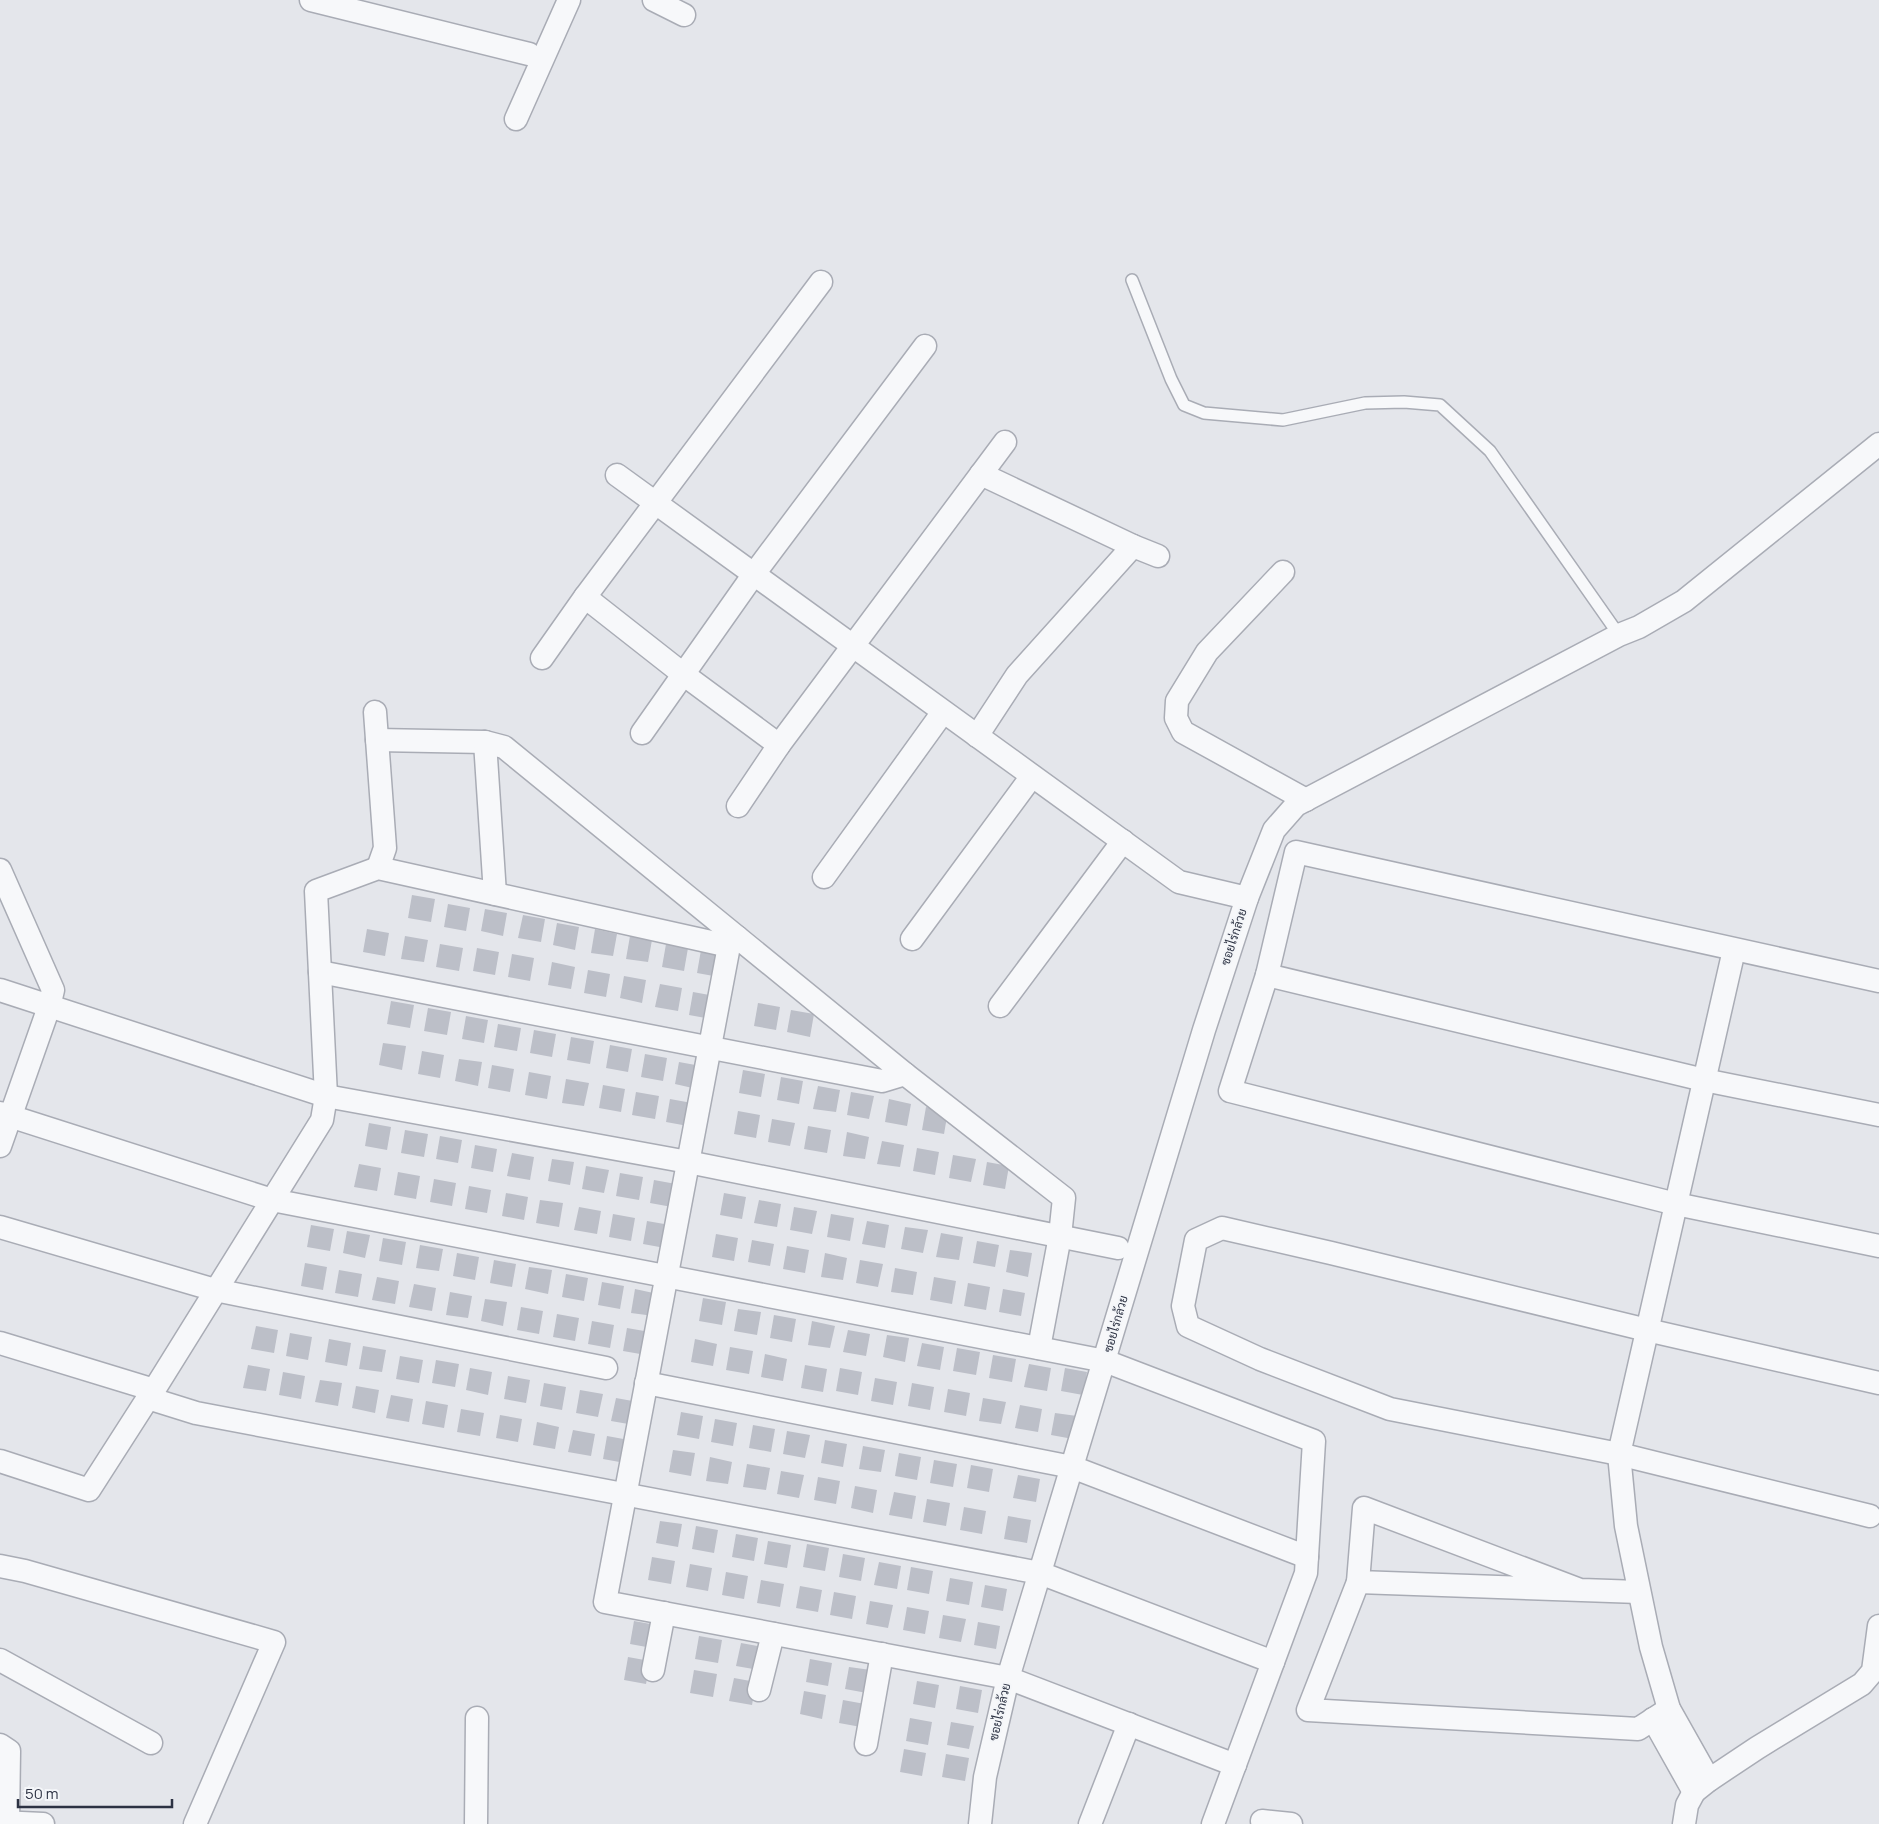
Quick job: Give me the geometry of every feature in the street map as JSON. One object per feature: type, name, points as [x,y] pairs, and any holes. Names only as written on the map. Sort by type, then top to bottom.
[{"type":"street","points":[[311,0],[380,9],[529,54]]},
{"type":"street","points":[[516,119],[569,0]]},
{"type":"street","points":[[654,0],[684,15]]},
{"type":"street","points":[[542,658],[585,597],[821,282]]},
{"type":"street","points":[[642,733],[754,574],[925,346]]},
{"type":"street","points":[[738,806],[779,745],[1005,442]]},
{"type":"street","name":"ซอยไร่กล้วย","points":[[980,1824],[985,1777],[1008,1678],[1201,1040],[1247,898],[1274,830],[1296,805],[1619,635],[1639,627],[1684,601],[1879,444]]},
{"type":"street","points":[[981,474],[1158,556]]},
{"type":"street","points":[[617,475],[1179,882],[1247,898]]},
{"type":"street","points":[[977,736],[1017,675],[1133,546]]},
{"type":"street","points":[[1283,572],[1207,652],[1177,701],[1176,718],[1183,732],[1306,800]]},
{"type":"street","points":[[585,597],[683,674],[779,745]]},
{"type":"street","points":[[375,712],[385,848],[378,868]]},
{"type":"street","points":[[824,877],[943,712]]},
{"type":"street","points":[[377,740],[485,742],[504,747],[733,942],[1064,1198],[1060,1236],[1039,1348]]},
{"type":"street","points":[[485,742],[495,894]]},
{"type":"street","points":[[912,939],[1032,776]]},
{"type":"street","points":[[1000,1006],[1123,841]]},
{"type":"street","points":[[1879,982],[1296,852],[1267,975],[1230,1091],[1676,1204],[1879,1246]]},
{"type":"street","points":[[0,1461],[90,1490],[322,1120],[326,1096],[316,891],[378,868],[495,894],[733,942]]},
{"type":"street","points":[[0,870],[54,990],[49,1007],[5,1114],[0,1146]]},
{"type":"street","points":[[733,942],[710,1048],[604,1602],[1008,1678],[1235,1765]]},
{"type":"street","points":[[1702,1786],[1661,1714],[1651,1647],[1626,1526],[1619,1454],[1734,950]]},
{"type":"street","points":[[320,972],[882,1081],[905,1074]]},
{"type":"street","points":[[1267,975],[1704,1080],[1879,1115]]},
{"type":"street","points":[[0,990],[326,1096],[688,1162],[1118,1248]]},
{"type":"street","points":[[5,1114],[272,1200],[1105,1360],[1314,1441],[1306,1573],[1213,1824]]},
{"type":"street","points":[[0,1227],[215,1290],[606,1368]]},
{"type":"street","points":[[1870,1516],[1619,1454],[1390,1409],[1260,1359],[1188,1326],[1183,1306],[1196,1240],[1222,1228],[1647,1330],[1879,1383]]},
{"type":"street","points":[[0,1342],[151,1394],[196,1413],[1040,1573],[1273,1662]]},
{"type":"street","points":[[646,1383],[1072,1467],[1307,1557]]},
{"type":"street","points":[[1580,1590],[1364,1508],[1358,1582],[1308,1710],[1638,1729],[1661,1714]]},
{"type":"street","points":[[0,1566],[25,1571],[274,1642],[194,1824]]},
{"type":"street","points":[[1358,1582],[1639,1592]]},
{"type":"street","points":[[653,1670],[664,1613]]},
{"type":"street","points":[[1684,1824],[1687,1805],[1702,1786],[1757,1748],[1862,1684],[1876,1671],[1879,1626]]},
{"type":"street","points":[[760,1690],[773,1634]]},
{"type":"street","points":[[866,1744],[882,1654]]},
{"type":"street","points":[[0,1660],[152,1743]]},
{"type":"street","points":[[476,1824],[477,1718]]},
{"type":"street","points":[[1090,1824],[1129,1724]]},
{"type":"street","points":[[0,1745],[9,1751],[4,1822],[43,1824]]},
{"type":"street","points":[[1262,1821],[1290,1824]]},
{"type":"lane","points":[[1132,280],[1171,379],[1184,405],[1204,413],[1283,420],[1365,404],[1404,402],[1440,404],[1490,451],[1619,635]]},
{"type":"building","points":[[412,895],[435,899],[431,922],[408,918]]},
{"type":"building","points":[[448,904],[470,908],[466,931],[444,927]]},
{"type":"building","points":[[485,909],[507,913],[503,936],[481,931]]},
{"type":"building","points":[[523,915],[545,919],[541,942],[518,938]]},
{"type":"building","points":[[557,923],[579,927],[575,950],[553,945]]},
{"type":"building","points":[[367,929],[389,933],[385,956],[363,952]]},
{"type":"building","points":[[595,929],[617,934],[613,956],[591,953]]},
{"type":"building","points":[[405,936],[428,940],[424,962],[401,959]]},
{"type":"building","points":[[630,936],[652,940],[648,962],[626,959]]},
{"type":"building","points":[[440,944],[463,948],[459,971],[436,967]]},
{"type":"building","points":[[666,944],[688,948],[684,971],[662,967]]},
{"type":"building","points":[[477,948],[499,952],[495,975],[473,971]]},
{"type":"building","points":[[701,950],[723,954],[719,977],[697,973]]},
{"type":"building","points":[[512,954],[534,958],[530,981],[508,977]]},
{"type":"building","points":[[552,962],[575,967],[571,989],[548,985]]},
{"type":"building","points":[[588,970],[610,974],[606,997],[584,993]]},
{"type":"building","points":[[624,976],[646,980],[642,1003],[620,998]]},
{"type":"building","points":[[660,984],[682,988],[678,1011],[655,1007]]},
{"type":"building","points":[[693,992],[715,996],[711,1019],[689,1015]]},
{"type":"building","points":[[391,1001],[414,1005],[410,1028],[387,1024]]},
{"type":"building","points":[[758,1003],[780,1007],[776,1030],[754,1026]]},
{"type":"building","points":[[428,1008],[451,1012],[447,1035],[424,1031]]},
{"type":"building","points":[[791,1010],[814,1014],[810,1037],[787,1032]]},
{"type":"building","points":[[466,1016],[488,1020],[484,1043],[462,1039]]},
{"type":"building","points":[[498,1024],[521,1028],[517,1051],[494,1047]]},
{"type":"building","points":[[534,1030],[556,1034],[552,1057],[530,1053]]},
{"type":"building","points":[[571,1037],[594,1041],[590,1064],[567,1060]]},
{"type":"building","points":[[383,1043],[406,1046],[402,1070],[379,1065]]},
{"type":"building","points":[[610,1045],[632,1049],[628,1072],[606,1068]]},
{"type":"building","points":[[422,1051],[444,1055],[440,1078],[418,1074]]},
{"type":"building","points":[[645,1054],[667,1058],[663,1081],[641,1077]]},
{"type":"building","points":[[459,1059],[482,1062],[478,1086],[455,1081]]},
{"type":"building","points":[[679,1062],[701,1066],[697,1089],[675,1084]]},
{"type":"building","points":[[492,1065],[514,1069],[510,1092],[488,1088]]},
{"type":"building","points":[[743,1070],[765,1074],[761,1097],[739,1093]]},
{"type":"building","points":[[529,1072],[551,1076],[547,1099],[525,1095]]},
{"type":"building","points":[[781,1077],[803,1081],[799,1104],[777,1100]]},
{"type":"building","points":[[566,1079],[589,1083],[584,1106],[562,1103]]},
{"type":"building","points":[[603,1085],[625,1089],[621,1112],[599,1108]]},
{"type":"building","points":[[818,1086],[840,1090],[836,1112],[813,1109]]},
{"type":"building","points":[[636,1092],[659,1096],[655,1119],[632,1115]]},
{"type":"building","points":[[851,1092],[874,1096],[869,1119],[847,1115]]},
{"type":"building","points":[[670,1099],[692,1103],[688,1126],[666,1122]]},
{"type":"building","points":[[889,1099],[911,1104],[907,1126],[885,1122]]},
{"type":"building","points":[[926,1107],[948,1111],[944,1134],[922,1130]]},
{"type":"building","points":[[738,1111],[760,1115],[756,1138],[734,1134]]},
{"type":"building","points":[[772,1119],[795,1123],[790,1146],[768,1142]]},
{"type":"building","points":[[369,1123],[391,1127],[387,1150],[365,1146]]},
{"type":"building","points":[[808,1126],[831,1130],[827,1153],[804,1149]]},
{"type":"building","points":[[405,1130],[428,1134],[424,1157],[401,1153]]},
{"type":"building","points":[[847,1132],[869,1137],[865,1159],[843,1156]]},
{"type":"building","points":[[440,1136],[462,1140],[458,1163],[436,1159]]},
{"type":"building","points":[[882,1141],[904,1145],[900,1167],[877,1164]]},
{"type":"building","points":[[475,1145],[497,1149],[493,1172],[471,1168]]},
{"type":"building","points":[[917,1148],[939,1152],[935,1175],[913,1171]]},
{"type":"building","points":[[512,1153],[534,1157],[530,1180],[507,1176]]},
{"type":"building","points":[[953,1155],[976,1159],[971,1182],[949,1178]]},
{"type":"building","points":[[552,1159],[574,1162],[570,1185],[548,1181]]},
{"type":"building","points":[[987,1162],[1009,1166],[1005,1189],[983,1185]]},
{"type":"building","points":[[359,1164],[381,1168],[377,1191],[354,1187]]},
{"type":"building","points":[[586,1166],[609,1170],[604,1193],[582,1189]]},
{"type":"building","points":[[398,1172],[420,1176],[416,1199],[394,1195]]},
{"type":"building","points":[[620,1173],[643,1177],[639,1200],[616,1196]]},
{"type":"building","points":[[434,1179],[456,1183],[452,1206],[430,1202]]},
{"type":"building","points":[[654,1180],[676,1184],[672,1207],[650,1203]]},
{"type":"building","points":[[469,1186],[491,1190],[487,1213],[465,1209]]},
{"type":"building","points":[[506,1193],[528,1197],[524,1220],[502,1216]]},
{"type":"building","points":[[724,1193],[746,1197],[742,1219],[720,1215]]},
{"type":"building","points":[[540,1200],[563,1203],[559,1227],[536,1223]]},
{"type":"building","points":[[759,1200],[781,1204],[777,1227],[754,1223]]},
{"type":"building","points":[[579,1207],[601,1211],[597,1234],[574,1230]]},
{"type":"building","points":[[794,1207],[817,1211],[812,1234],[790,1230]]},
{"type":"building","points":[[613,1214],[635,1218],[631,1241],[609,1237]]},
{"type":"building","points":[[831,1214],[854,1218],[850,1241],[827,1237]]},
{"type":"building","points":[[647,1221],[670,1225],[665,1248],[643,1244]]},
{"type":"building","points":[[867,1221],[889,1225],[885,1248],[862,1244]]},
{"type":"building","points":[[311,1225],[334,1229],[330,1251],[307,1247]]},
{"type":"building","points":[[905,1227],[928,1230],[923,1253],[901,1249]]},
{"type":"building","points":[[347,1231],[370,1235],[365,1258],[343,1253]]},
{"type":"building","points":[[941,1233],[963,1237],[959,1260],[936,1257]]},
{"type":"building","points":[[716,1234],[738,1238],[734,1261],[712,1257]]},
{"type":"building","points":[[383,1238],[406,1242],[402,1265],[379,1261]]},
{"type":"building","points":[[752,1240],[774,1244],[770,1266],[748,1262]]},
{"type":"building","points":[[977,1241],[999,1245],[995,1267],[973,1263]]},
{"type":"building","points":[[420,1245],[443,1249],[439,1271],[416,1268]]},
{"type":"building","points":[[787,1246],[809,1250],[805,1273],[783,1269]]},
{"type":"building","points":[[1010,1250],[1032,1253],[1028,1277],[1006,1272]]},
{"type":"building","points":[[457,1253],[479,1257],[475,1280],[453,1276]]},
{"type":"building","points":[[825,1253],[847,1258],[843,1280],[821,1277]]},
{"type":"building","points":[[494,1260],[516,1264],[512,1287],[490,1283]]},
{"type":"building","points":[[860,1260],[883,1264],[878,1287],[856,1283]]},
{"type":"building","points":[[305,1263],[327,1267],[323,1290],[301,1286]]},
{"type":"building","points":[[529,1267],[552,1270],[548,1294],[525,1289]]},
{"type":"building","points":[[895,1268],[917,1272],[913,1295],[891,1292]]},
{"type":"building","points":[[339,1270],[362,1274],[358,1297],[335,1293]]},
{"type":"building","points":[[566,1274],[588,1278],[584,1301],[562,1297]]},
{"type":"building","points":[[377,1277],[399,1281],[395,1304],[372,1300]]},
{"type":"building","points":[[934,1277],[956,1281],[952,1304],[930,1300]]},
{"type":"building","points":[[602,1282],[624,1286],[620,1309],[598,1305]]},
{"type":"building","points":[[968,1283],[990,1287],[986,1310],[964,1306]]},
{"type":"building","points":[[414,1284],[436,1288],[432,1311],[409,1307]]},
{"type":"building","points":[[635,1289],[658,1294],[654,1316],[631,1313]]},
{"type":"building","points":[[1003,1289],[1025,1293],[1021,1316],[999,1312]]},
{"type":"building","points":[[450,1292],[472,1296],[468,1318],[446,1315]]},
{"type":"building","points":[[703,1298],[726,1302],[722,1325],[699,1321]]},
{"type":"building","points":[[485,1299],[507,1302],[503,1326],[481,1321]]},
{"type":"building","points":[[521,1307],[543,1311],[539,1334],[517,1330]]},
{"type":"building","points":[[738,1309],[761,1312],[757,1335],[734,1331]]},
{"type":"building","points":[[557,1314],[579,1318],[575,1341],[553,1337]]},
{"type":"building","points":[[774,1315],[796,1319],[792,1342],[770,1338]]},
{"type":"building","points":[[592,1321],[614,1325],[610,1348],[588,1344]]},
{"type":"building","points":[[812,1321],[835,1326],[830,1348],[808,1345]]},
{"type":"building","points":[[256,1326],[278,1330],[274,1353],[251,1349]]},
{"type":"building","points":[[627,1328],[650,1332],[646,1355],[623,1351]]},
{"type":"building","points":[[848,1330],[870,1334],[866,1356],[843,1352]]},
{"type":"building","points":[[290,1333],[312,1337],[308,1360],[286,1356]]},
{"type":"building","points":[[887,1335],[909,1338],[905,1362],[883,1357]]},
{"type":"building","points":[[329,1339],[351,1343],[347,1366],[325,1362]]},
{"type":"building","points":[[695,1339],[717,1344],[713,1366],[691,1362]]},
{"type":"building","points":[[922,1343],[944,1347],[940,1370],[917,1366]]},
{"type":"building","points":[[363,1346],[386,1350],[382,1372],[359,1369]]},
{"type":"building","points":[[730,1347],[753,1351],[749,1374],[726,1370]]},
{"type":"building","points":[[957,1348],[980,1352],[976,1375],[953,1371]]},
{"type":"building","points":[[765,1354],[787,1359],[783,1381],[761,1377]]},
{"type":"building","points":[[993,1355],[1016,1359],[1012,1382],[989,1378]]},
{"type":"building","points":[[400,1356],[423,1360],[419,1383],[396,1379]]},
{"type":"building","points":[[436,1360],[459,1364],[455,1387],[432,1383]]},
{"type":"building","points":[[1029,1364],[1051,1368],[1047,1391],[1024,1387]]},
{"type":"building","points":[[248,1365],[270,1369],[266,1391],[243,1388]]},
{"type":"building","points":[[805,1365],[827,1369],[823,1392],[801,1388]]},
{"type":"building","points":[[470,1368],[492,1372],[488,1395],[466,1390]]},
{"type":"building","points":[[840,1368],[862,1372],[858,1395],[836,1391]]},
{"type":"building","points":[[1065,1368],[1087,1372],[1083,1395],[1061,1391]]},
{"type":"building","points":[[283,1372],[305,1376],[301,1399],[279,1395]]},
{"type":"building","points":[[508,1376],[530,1380],[526,1403],[504,1399]]},
{"type":"building","points":[[875,1378],[897,1382],[893,1405],[871,1401]]},
{"type":"building","points":[[320,1380],[342,1383],[338,1406],[315,1402]]},
{"type":"building","points":[[544,1383],[566,1387],[562,1410],[540,1406]]},
{"type":"building","points":[[912,1383],[934,1387],[930,1410],[908,1406]]},
{"type":"building","points":[[356,1386],[379,1390],[375,1413],[352,1408]]},
{"type":"building","points":[[948,1389],[970,1393],[966,1416],[944,1412]]},
{"type":"building","points":[[580,1390],[603,1394],[598,1417],[576,1413]]},
{"type":"building","points":[[391,1395],[413,1399],[409,1422],[386,1418]]},
{"type":"building","points":[[616,1398],[638,1402],[634,1425],[611,1421]]},
{"type":"building","points":[[983,1398],[1006,1402],[1001,1424],[979,1421]]},
{"type":"building","points":[[426,1401],[448,1405],[444,1428],[422,1424]]},
{"type":"building","points":[[1020,1405],[1042,1409],[1038,1432],[1015,1428]]},
{"type":"building","points":[[461,1409],[484,1413],[480,1436],[457,1432]]},
{"type":"building","points":[[681,1412],[703,1416],[699,1439],[677,1435]]},
{"type":"building","points":[[1055,1413],[1077,1416],[1073,1439],[1051,1435]]},
{"type":"building","points":[[500,1415],[522,1419],[518,1442],[496,1438]]},
{"type":"building","points":[[715,1419],[737,1423],[733,1446],[711,1442]]},
{"type":"building","points":[[537,1422],[559,1427],[555,1449],[533,1445]]},
{"type":"building","points":[[753,1425],[775,1429],[771,1452],[749,1448]]},
{"type":"building","points":[[573,1430],[595,1434],[591,1456],[568,1452]]},
{"type":"building","points":[[787,1431],[810,1435],[805,1458],[783,1454]]},
{"type":"building","points":[[607,1436],[629,1440],[625,1463],[603,1459]]},
{"type":"building","points":[[825,1440],[847,1444],[843,1467],[821,1463]]},
{"type":"building","points":[[863,1446],[885,1450],[881,1472],[859,1469]]},
{"type":"building","points":[[673,1450],[695,1453],[691,1476],[669,1472]]},
{"type":"building","points":[[899,1453],[921,1457],[917,1480],[895,1476]]},
{"type":"building","points":[[710,1457],[732,1462],[728,1484],[706,1481]]},
{"type":"building","points":[[934,1460],[957,1464],[953,1487],[930,1483]]},
{"type":"building","points":[[747,1464],[770,1468],[766,1490],[743,1487]]},
{"type":"building","points":[[971,1465],[993,1469],[989,1492],[967,1488]]},
{"type":"building","points":[[781,1471],[804,1475],[799,1498],[777,1494]]},
{"type":"building","points":[[1018,1475],[1040,1479],[1036,1502],[1013,1498]]},
{"type":"building","points":[[818,1477],[840,1481],[836,1504],[814,1500]]},
{"type":"building","points":[[855,1486],[877,1490],[873,1513],[851,1508]]},
{"type":"building","points":[[894,1492],[916,1496],[912,1519],[889,1515]]},
{"type":"building","points":[[927,1499],[950,1503],[946,1526],[923,1522]]},
{"type":"building","points":[[964,1507],[986,1511],[982,1534],[960,1530]]},
{"type":"building","points":[[1008,1516],[1031,1520],[1027,1543],[1004,1539]]},
{"type":"building","points":[[660,1521],[682,1524],[678,1547],[656,1543]]},
{"type":"building","points":[[696,1526],[718,1530],[714,1553],[692,1549]]},
{"type":"building","points":[[736,1534],[758,1538],[754,1561],[732,1557]]},
{"type":"building","points":[[768,1541],[791,1545],[787,1568],[764,1564]]},
{"type":"building","points":[[807,1544],[829,1548],[825,1571],[803,1567]]},
{"type":"building","points":[[843,1554],[865,1558],[861,1581],[839,1577]]},
{"type":"building","points":[[652,1557],[675,1561],[671,1584],[648,1580]]},
{"type":"building","points":[[879,1562],[901,1566],[897,1589],[874,1585]]},
{"type":"building","points":[[690,1564],[712,1568],[708,1591],[686,1587]]},
{"type":"building","points":[[911,1567],[933,1571],[929,1594],[907,1590]]},
{"type":"building","points":[[726,1572],[748,1576],[744,1599],[722,1595]]},
{"type":"building","points":[[950,1578],[973,1582],[969,1605],[946,1601]]},
{"type":"building","points":[[761,1580],[784,1584],[780,1607],[757,1603]]},
{"type":"building","points":[[985,1585],[1007,1589],[1003,1611],[981,1607]]},
{"type":"building","points":[[800,1586],[822,1590],[818,1612],[796,1608]]},
{"type":"building","points":[[834,1592],[856,1596],[852,1619],[830,1615]]},
{"type":"building","points":[[870,1601],[893,1605],[888,1628],[866,1624]]},
{"type":"building","points":[[907,1607],[929,1611],[925,1634],[903,1630]]},
{"type":"building","points":[[943,1615],[966,1619],[961,1642],[939,1638]]},
{"type":"building","points":[[634,1621],[656,1625],[652,1648],[630,1644]]},
{"type":"building","points":[[978,1622],[1000,1626],[996,1649],[974,1645]]},
{"type":"building","points":[[699,1636],[722,1640],[718,1663],[695,1659]]},
{"type":"building","points":[[741,1643],[763,1647],[759,1670],[736,1666]]},
{"type":"building","points":[[628,1657],[650,1661],[646,1684],[624,1680]]},
{"type":"building","points":[[810,1659],[832,1663],[828,1686],[806,1682]]},
{"type":"building","points":[[849,1667],[871,1670],[867,1693],[845,1689]]},
{"type":"building","points":[[694,1670],[717,1674],[713,1697],[690,1693]]},
{"type":"building","points":[[734,1678],[756,1682],[752,1705],[729,1701]]},
{"type":"building","points":[[917,1681],[939,1685],[935,1708],[913,1704]]},
{"type":"building","points":[[960,1686],[982,1690],[978,1713],[956,1709]]},
{"type":"building","points":[[804,1691],[826,1695],[822,1719],[800,1714]]},
{"type":"building","points":[[843,1700],[865,1704],[861,1727],[839,1723]]},
{"type":"building","points":[[910,1718],[932,1722],[928,1745],[906,1741]]},
{"type":"building","points":[[951,1722],[974,1726],[969,1749],[947,1745]]},
{"type":"building","points":[[904,1749],[926,1753],[922,1776],[900,1772]]},
{"type":"building","points":[[946,1754],[969,1758],[965,1781],[942,1777]]}]
